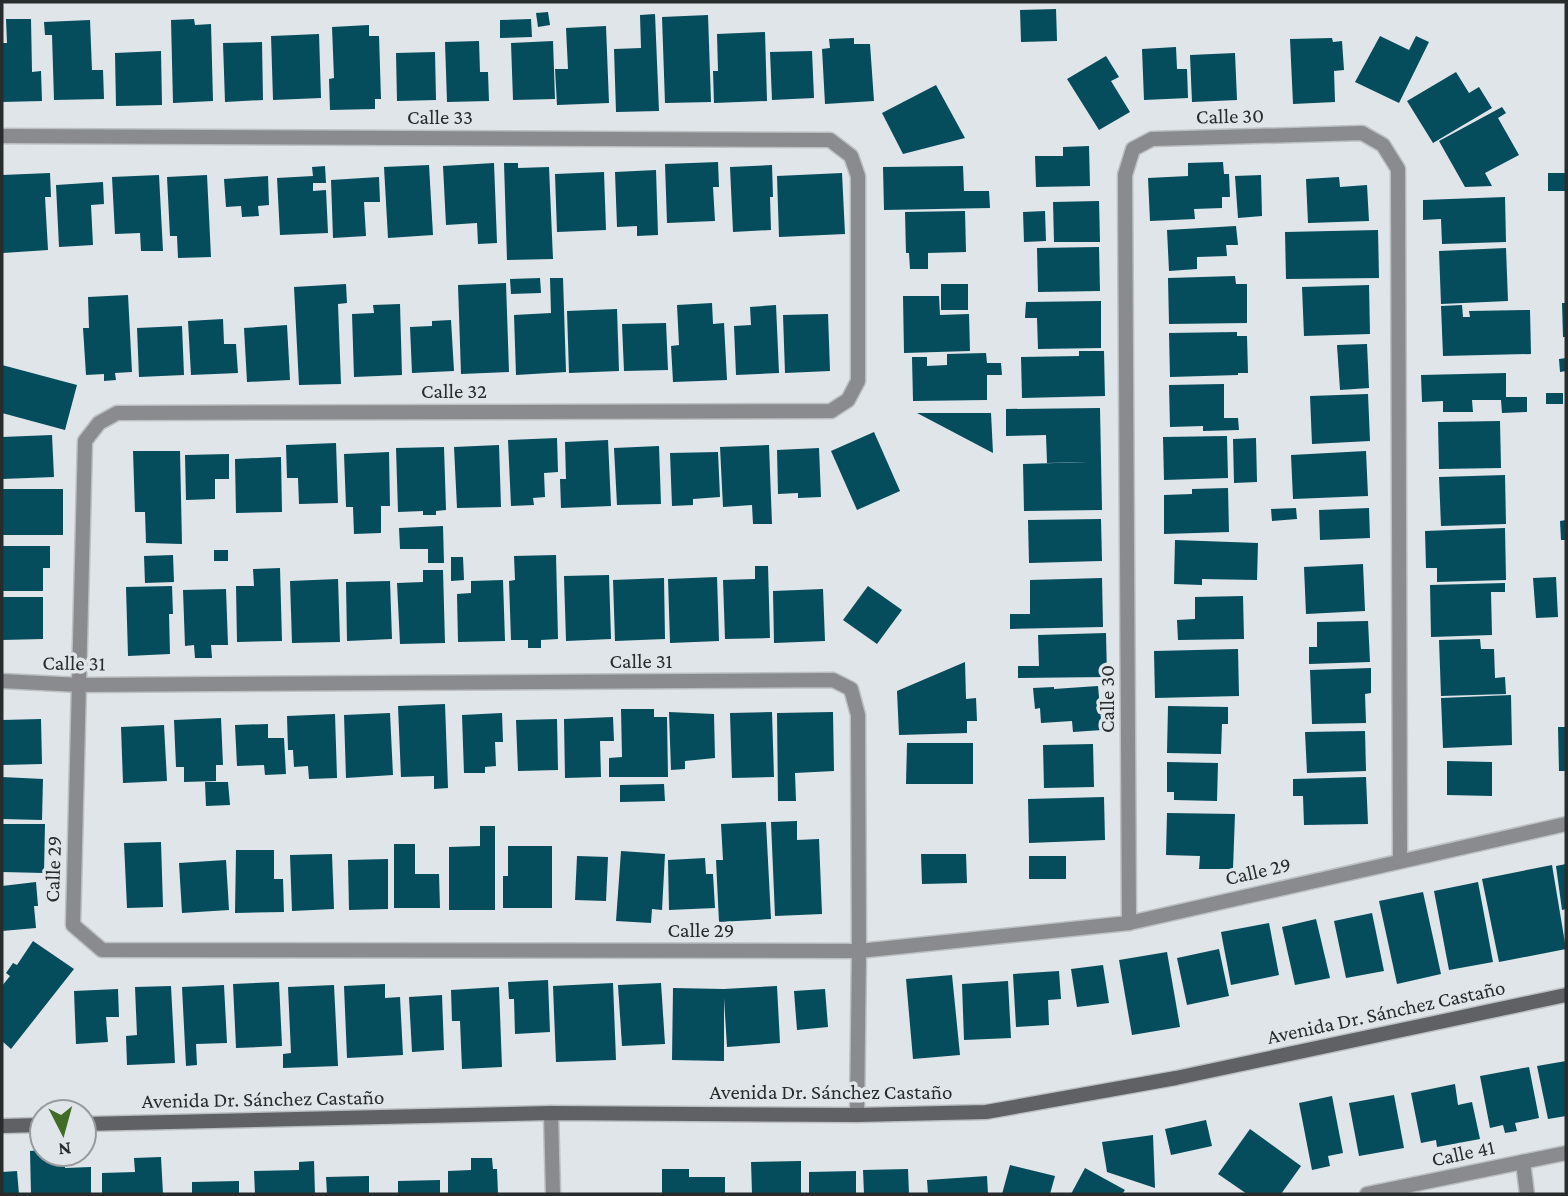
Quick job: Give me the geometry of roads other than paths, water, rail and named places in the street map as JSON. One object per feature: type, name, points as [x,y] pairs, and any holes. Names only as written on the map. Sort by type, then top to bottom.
[{"type":"street","name":"Calle 30","points":[[1129,923],[1125,175],[1133,149],[1152,139],[1362,133],[1383,145],[1398,169],[1400,860]]},
{"type":"street","name":"Calle 33","points":[[2,136],[830,140],[851,156],[858,176]]},
{"type":"street","name":"Calle 32","points":[[80,685],[85,441],[99,423],[117,413],[831,411],[848,400],[859,381],[858,176]]},
{"type":"street","name":"Calle 31","points":[[2,681],[80,685],[833,680],[852,689],[858,715],[857,1115]]},
{"type":"street","name":"Calle 29","points":[[80,685],[73,925],[102,950],[859,951],[1129,923],[1566,824]]},
{"type":"street","name":"Avenida Dr. Sánchez Castaño","points":[[98,1124],[551,1113],[857,1115],[986,1112],[1176,1078],[1566,995]]},
{"type":"street","points":[[551,1113],[553,1194]]},
{"type":"street","points":[[2,1126],[28,1125]]},
{"type":"street","name":"Calle 41","points":[[1367,1194],[1566,1153]]},
{"type":"street","points":[[1523,1163],[1527,1194]]}]
